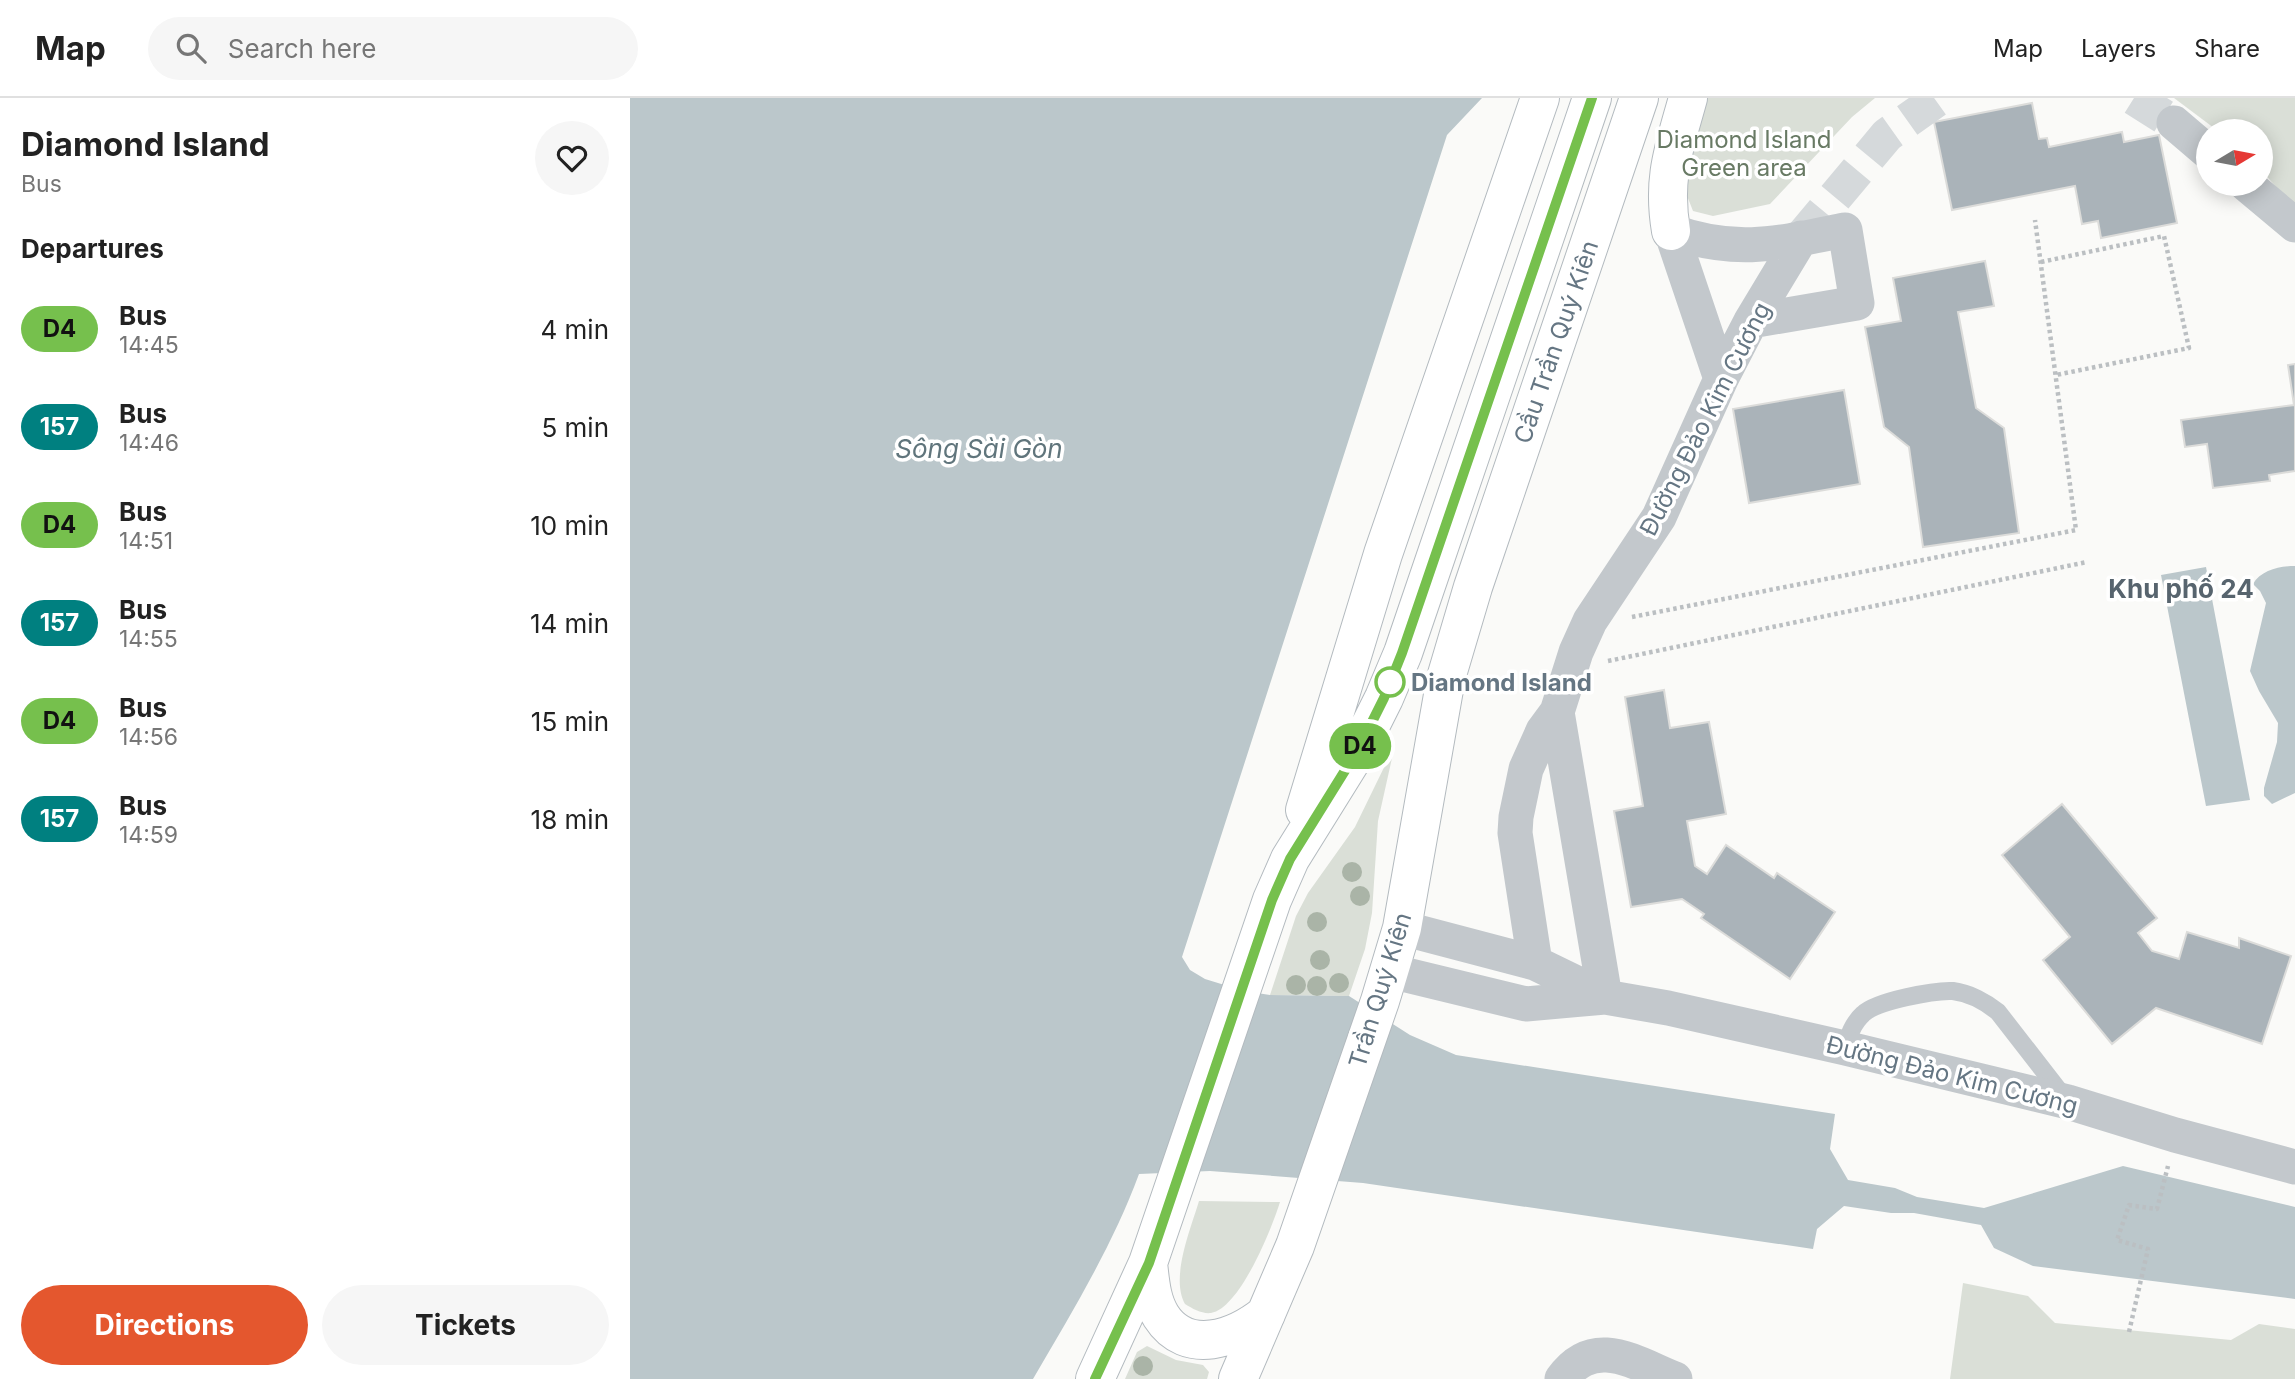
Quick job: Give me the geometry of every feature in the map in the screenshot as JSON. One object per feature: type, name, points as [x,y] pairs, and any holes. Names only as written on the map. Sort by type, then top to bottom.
[{"type":"street","points":[[1095,1379],[1149,1263],[1257,940],[1290,859],[1383,554],[1540,98]]},
{"type":"street","name":"Cầu Trần Quý Kiên","points":[[1290,859],[1352,759],[1384,698],[1432,572],[1592,98]]},
{"type":"street","name":"Cầu Trần Quý Kiên","points":[[1474,587],[1639,98]]},
{"type":"street","points":[[1688,98],[1667,180],[1666,205],[1671,231],[1721,379]]},
{"type":"street","points":[[2174,124],[2196,142]]},
{"type":"street","points":[[2260,196],[2295,225]]},
{"type":"street","points":[[1671,231],[1711,243],[1752,246],[1845,230],[1857,303],[1751,321]]},
{"type":"street","name":"Đường Đảo Kim Cương","points":[[1535,963],[1516,852],[1516,817],[1534,749],[1557,712],[1576,652],[1590,621],[1659,517],[1721,379],[1751,321],[1801,238]]},
{"type":"street","name":"Trần Quý Kiên","points":[[1238,1379],[1294,1246],[1385,986],[1402,928],[1446,678],[1474,587]]},
{"type":"street","name":"Đường Đảo Kim Cương","points":[[1557,712],[1605,997]]},
{"type":"street","name":"Đường Đảo Kim Cương","points":[[1402,928],[1535,963],[1605,997]]},
{"type":"street","name":"Đường Đảo Kim Cương","points":[[1385,986],[1525,1004],[1605,997],[1668,1008],[2068,1102],[2175,1135],[2295,1167]]},
{"type":"street","points":[[1149,1263],[1156,1307],[1168,1324],[1186,1336],[1207,1340],[1227,1337],[1266,1314]]},
{"type":"street","points":[[1562,1379],[1575,1363],[1600,1355],[1617,1356],[1675,1379]]},
{"type":"lane","points":[[1845,1048],[1854,1024],[1864,1012],[1880,1004],[1955,991],[1986,1002],[1998,1012],[2068,1102]]},
{"type":"path","points":[[1628,618],[2076,530],[2035,220]]},
{"type":"path","points":[[2041,262],[2164,236],[2189,348],[2056,375]]},
{"type":"path","points":[[1607,662],[2087,562]]},
{"type":"path","points":[[2129,1332],[2148,1249],[2118,1240],[2129,1205],[2157,1209],[2169,1162]]},
{"type":"green space","name":"Diamond Island Green area","points":[[1702,98],[1875,98],[1852,117],[1770,204],[1713,216],[1693,211],[1682,183]]},
{"type":"green space","points":[[2174,98],[2295,98],[2295,208],[2273,183],[2273,119],[2202,119]]},
{"type":"green space","points":[[1393,749],[1378,821],[1372,913],[1365,949],[1349,996],[1270,995],[1296,916],[1308,893],[1355,827]]},
{"type":"green space","points":[[1199,1201],[1280,1202],[1270,1230],[1243,1283],[1222,1308],[1211,1313],[1201,1312],[1185,1304],[1181,1293],[1183,1253]]},
{"type":"green space","points":[[1963,1283],[2028,1296],[2055,1323],[2231,1340],[2259,1324],[2295,1329],[2295,1379],[1950,1379]]},
{"type":"green space","points":[[1147,1346],[1176,1360],[1203,1365],[1209,1372],[1207,1379],[1125,1379],[1137,1352]]},
{"type":"water","name":"Sông Sài Gòn","points":[[630,98],[1482,98],[1447,135],[1182,957],[1190,970],[1205,979],[1244,991],[1270,995],[1349,996],[1410,1035],[1456,1055],[1835,1114],[1830,1149],[1848,1180],[1895,1188],[1917,1197],[1984,1208],[2123,1166],[2295,1207],[2295,1299],[2033,1266],[1994,1248],[1981,1225],[1914,1213],[1891,1213],[1844,1206],[1817,1229],[1813,1249],[1363,1183],[1210,1171],[1139,1174],[1104,1253],[1033,1379],[630,1379]]},
{"type":"water","points":[[2295,566],[2295,793],[2272,804],[2264,796],[2264,788],[2277,742],[2278,723],[2250,671],[2266,603],[2253,584],[2261,575],[2271,570]]},
{"type":"water","points":[[2206,567],[2250,800],[2206,806],[2161,575]]},
{"type":"building","points":[[2032,103],[2039,139],[2047,138],[2049,147],[2122,132],[2124,142],[2159,135],[2177,223],[2101,238],[2098,221],[2082,224],[2075,186],[1952,210],[1934,122]]},
{"type":"building","points":[[1985,261],[1994,306],[1958,312],[1976,408],[2004,428],[2019,533],[1923,547],[1909,447],[1884,427],[1865,327],[1901,321],[1893,278]]},
{"type":"building","points":[[2295,364],[2295,471],[2269,475],[2270,481],[2213,488],[2207,444],[2185,447],[2181,420],[2294,405],[2288,365]]},
{"type":"building","points":[[1844,390],[1860,484],[1749,503],[1733,409]]},
{"type":"building","points":[[1664,690],[1670,728],[1709,722],[1726,814],[1687,821],[1695,866],[1707,874],[1726,845],[1774,878],[1777,873],[1835,912],[1790,979],[1701,918],[1704,914],[1682,899],[1631,907],[1614,811],[1643,806],[1625,697]]},
{"type":"building","points":[[2062,804],[2157,918],[2138,933],[2152,951],[2179,959],[2187,932],[2239,948],[2239,938],[2291,956],[2262,1044],[2156,1008],[2112,1044],[2043,960],[2070,937],[2002,855]]},
{"type":"tunnel","points":[[1801,238],[1887,135],[1939,98]]},
{"type":"tunnel","points":[[2134,98],[2174,123]]},
{"type":"bus line","name":"D4","points":[[1095,1379],[1149,1263],[1272,900],[1290,859],[1359,748],[1384,698],[1402,653],[1432,572],[1592,98]]},
{"type":"place","name":"Diamond Island","points":[[1390,682]]},
{"type":"district","name":"Khu phố 24","points":[[2181,588]]}]
